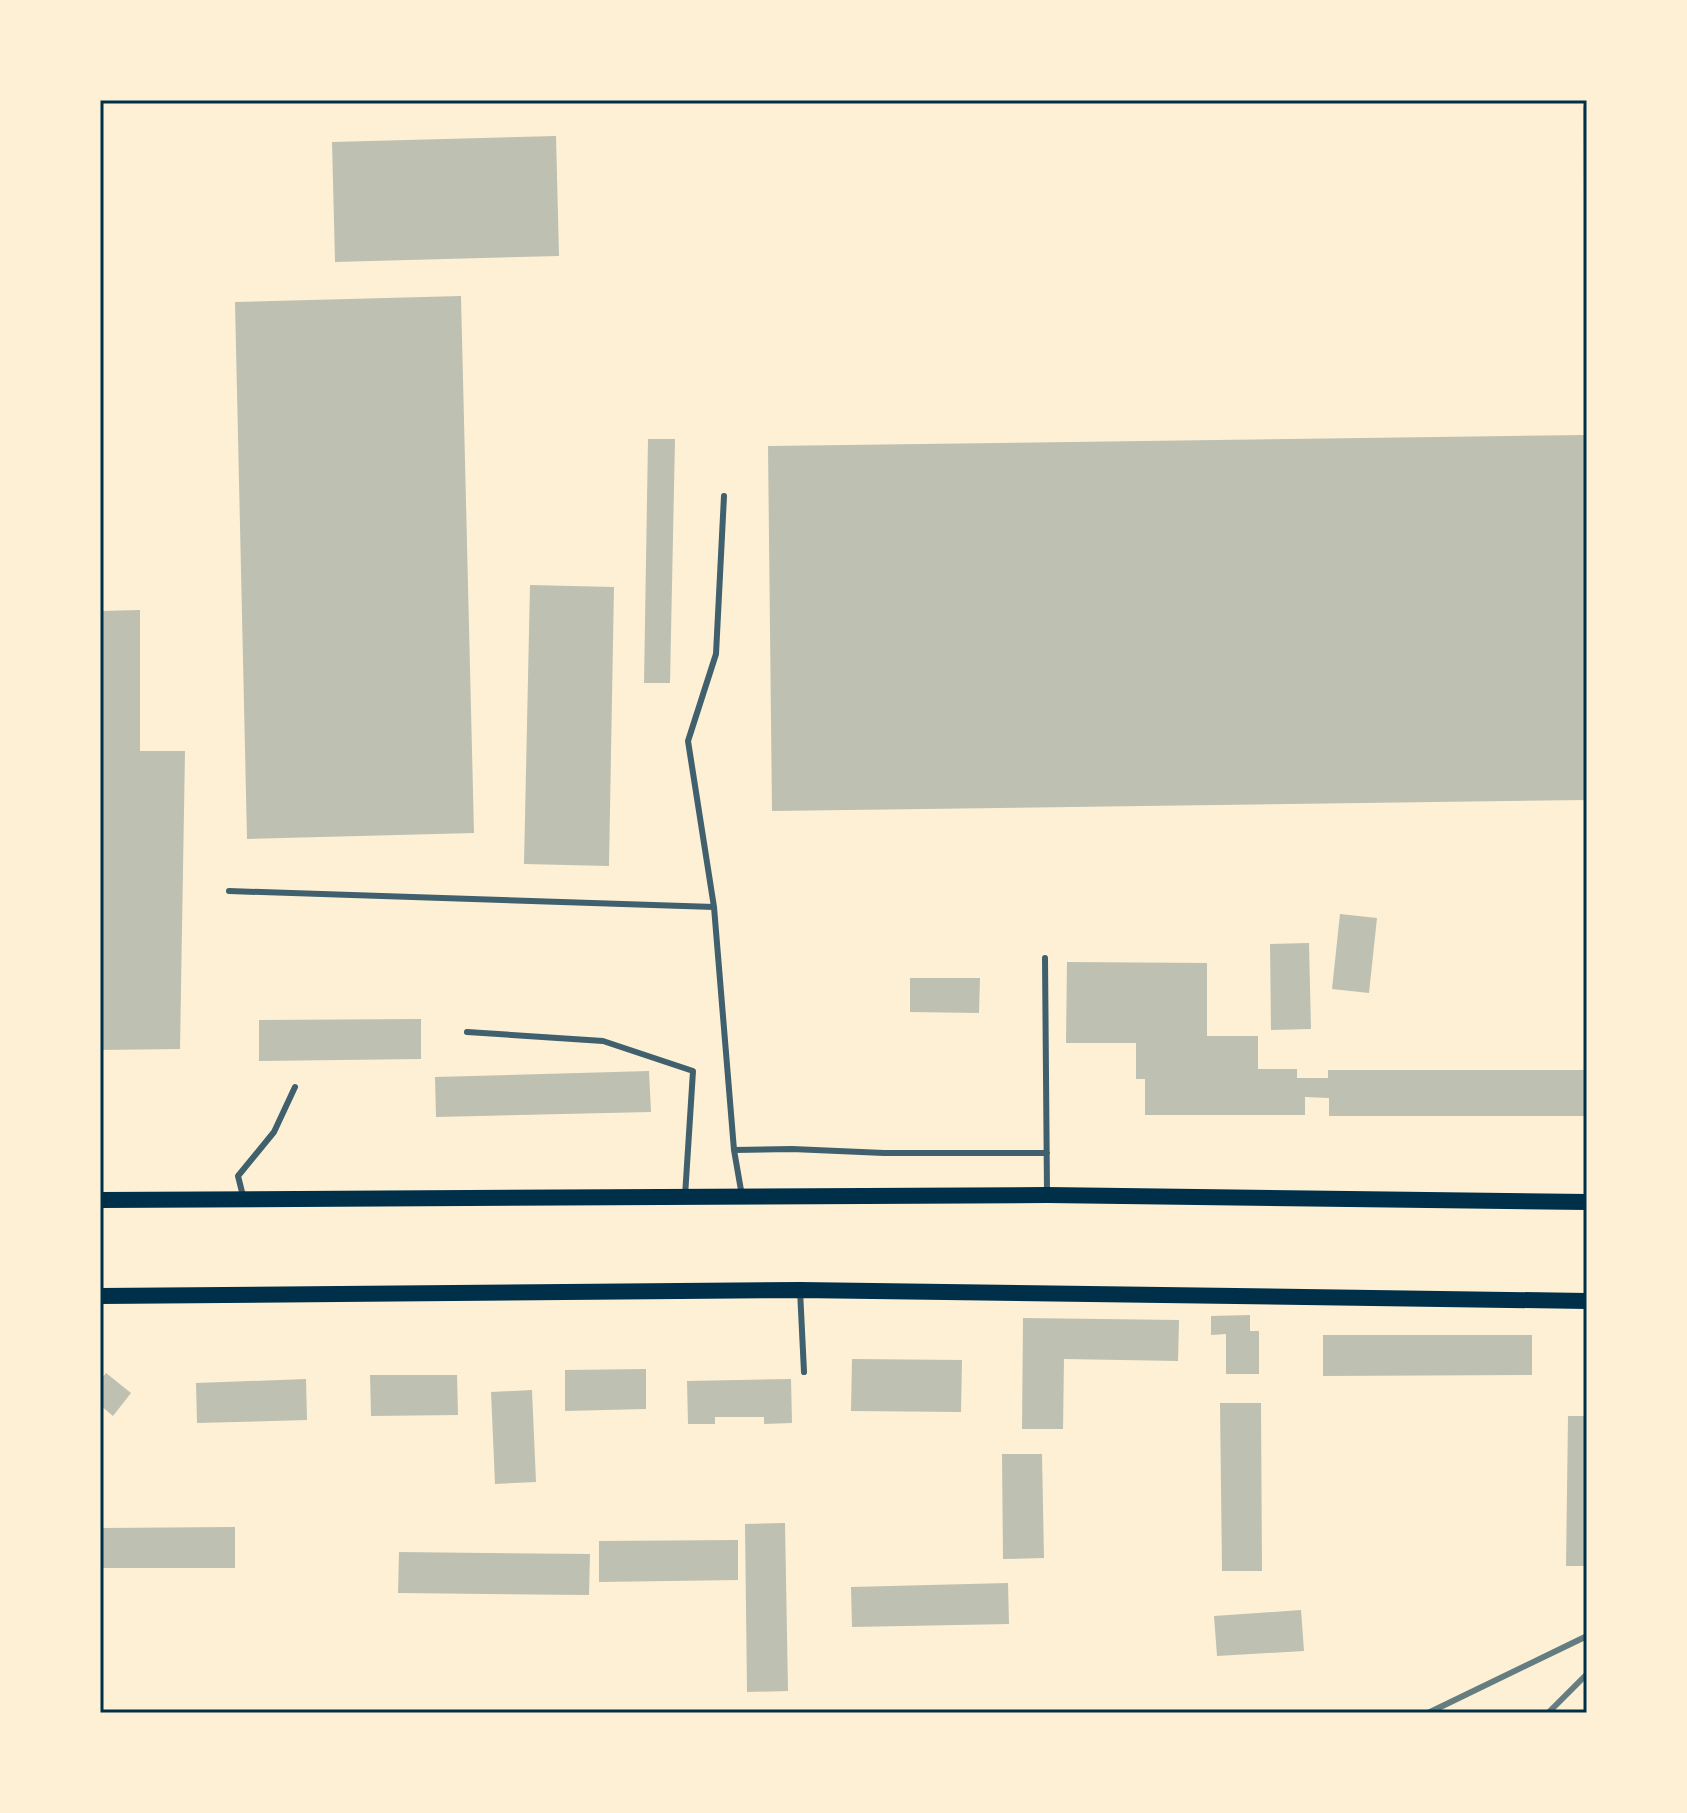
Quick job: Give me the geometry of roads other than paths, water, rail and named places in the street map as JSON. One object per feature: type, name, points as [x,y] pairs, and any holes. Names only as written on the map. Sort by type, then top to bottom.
[{"type":"main road","points":[[100,1200],[1047,1195],[1587,1202]]},
{"type":"main road","points":[[100,1296],[800,1290],[1587,1301]]},
{"type":"lane","points":[[724,496],[716,654],[688,741],[714,907],[734,1150],[742,1196]]},
{"type":"lane","points":[[229,891],[714,907]]},
{"type":"lane","points":[[1045,958],[1047,1195]]},
{"type":"lane","points":[[467,1032],[603,1041],[693,1071],[685,1196]]},
{"type":"lane","points":[[244,1199],[238,1176],[274,1132],[295,1087]]},
{"type":"lane","points":[[734,1150],[1047,1153]]},
{"type":"lane","points":[[800,1290],[804,1372]]},
{"type":"railway","points":[[1428,1713],[1587,1636]]},
{"type":"railway","points":[[1548,1713],[1587,1674]]}]
